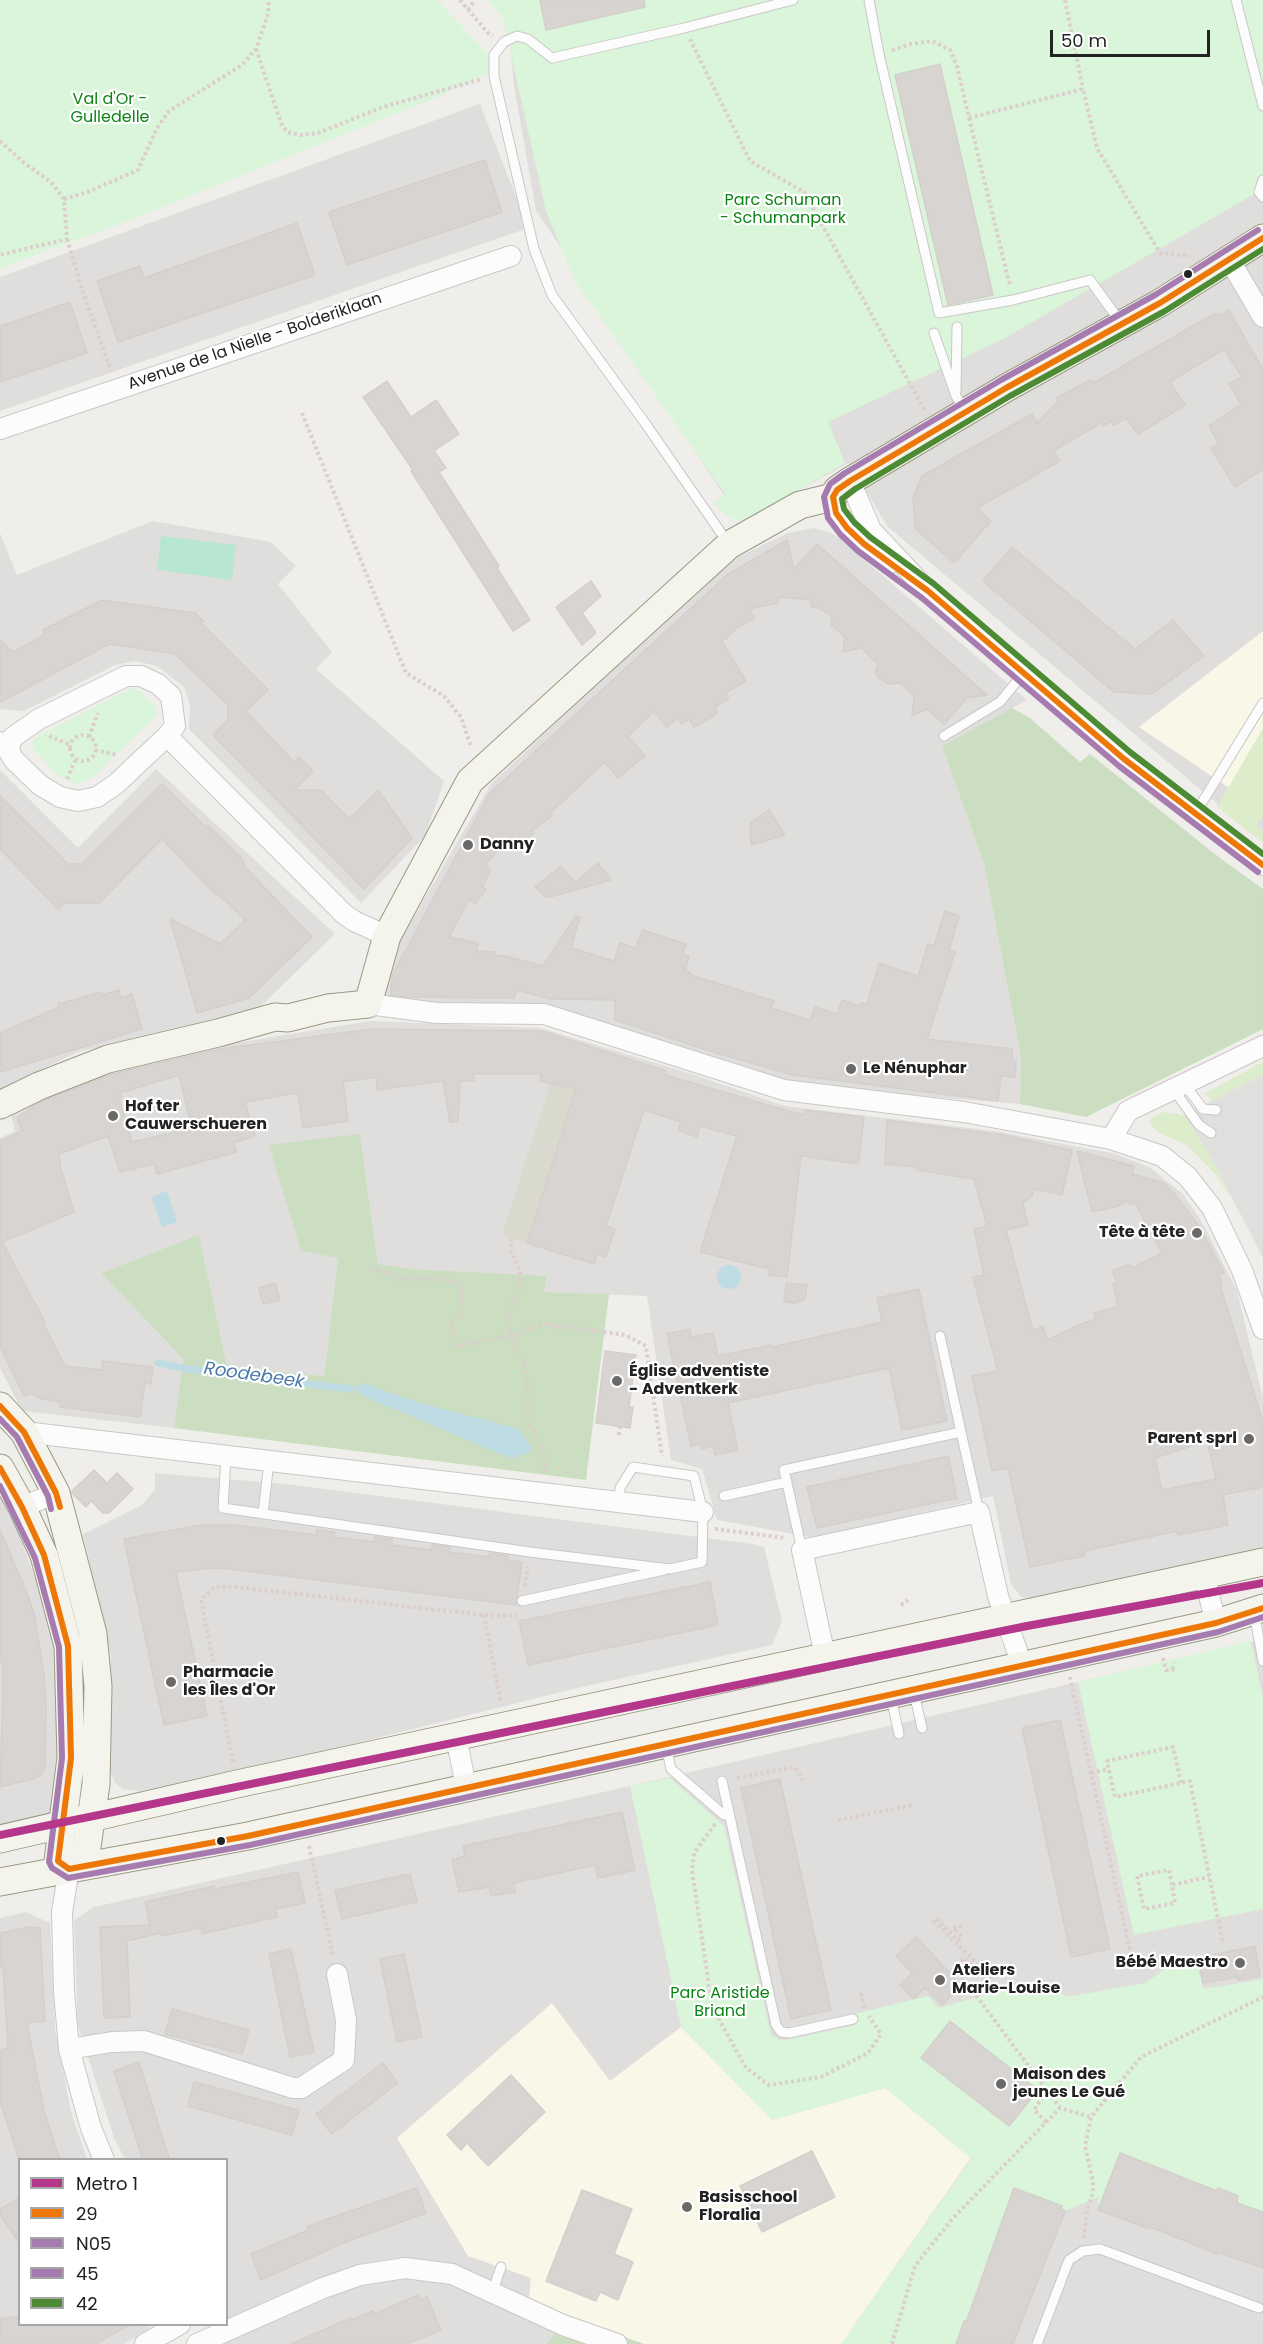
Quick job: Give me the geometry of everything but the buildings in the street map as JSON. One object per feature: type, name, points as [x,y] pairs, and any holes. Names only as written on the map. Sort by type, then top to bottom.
[{"type":"street","points":[[275,1017],[285,1008],[337,994],[350,988],[387,936],[470,781],[729,545],[800,505],[841,489],[961,404],[1122,324],[1160,303],[1263,238]]},
{"type":"street","name":"Avenue de la Nielle - Bolderiklaan","points":[[0,429],[511,256]]},
{"type":"street","points":[[1229,260],[1263,317]]},
{"type":"street","points":[[841,489],[836,513],[847,528],[864,544],[928,591],[1124,759],[1263,866]]},
{"type":"street","points":[[126,676],[141,676],[158,684],[171,696],[175,726],[167,736],[116,784],[97,797],[78,801],[60,797],[40,785],[14,760],[4,746],[39,719],[126,676]]},
{"type":"street","points":[[167,736],[344,914],[387,936]]},
{"type":"street","points":[[368,1004],[387,936]]},
{"type":"street","points":[[0,1105],[39,1086],[108,1059],[275,1017],[288,1018],[328,1008],[368,1004],[437,1013],[544,1014],[784,1090],[964,1112],[1111,1139],[1162,1156],[1188,1177],[1212,1208],[1242,1270],[1263,1329]]},
{"type":"street","points":[[1111,1139],[1128,1111],[1263,1046]]},
{"type":"street","points":[[0,1406],[24,1432],[56,1493],[93,1634],[98,1686],[96,1784],[86,1854],[69,1869],[62,1912],[64,1991],[69,2049],[91,2128],[103,2158]]},
{"type":"street","points":[[24,1432],[703,1512]]},
{"type":"street","points":[[0,1468],[22,1507],[44,1555],[68,1646],[72,1758],[58,1861],[69,1869]]},
{"type":"street","points":[[22,1507],[56,1493]]},
{"type":"street","points":[[825,1656],[802,1550],[979,1512],[998,1596],[1022,1665]]},
{"type":"street","points":[[0,1839],[171,1798],[1263,1562]]},
{"type":"street","points":[[1204,1576],[1216,1623]]},
{"type":"street","points":[[0,1882],[248,1836],[1216,1623],[1258,1610]]},
{"type":"street","points":[[456,1736],[466,1787]]},
{"type":"street","points":[[69,2049],[112,2042],[144,2041],[293,2088],[301,2088],[344,2061],[346,2020],[337,1974]]},
{"type":"street","points":[[186,2326],[196,2344],[323,2288],[360,2275],[405,2268],[452,2274],[563,2325],[616,2344]]},
{"type":"street","points":[[145,2344],[178,2326]]},
{"type":"lane","points":[[729,545],[645,423],[552,295],[534,249],[494,76],[494,55],[504,42],[517,36],[528,39],[552,58],[793,0]]},
{"type":"lane","points":[[869,0],[879,54],[939,313],[1013,300],[1090,280],[1122,324]]},
{"type":"lane","points":[[1236,0],[1263,106]]},
{"type":"lane","points":[[1263,180],[1259,192],[1263,197]]},
{"type":"lane","points":[[957,327],[961,404]]},
{"type":"lane","points":[[934,333],[961,404]]},
{"type":"lane","points":[[944,736],[999,702],[1023,674]]},
{"type":"lane","points":[[1195,814],[1263,703]]},
{"type":"lane","points":[[1180,1087],[1203,1109],[1215,1110]]},
{"type":"lane","points":[[1180,1087],[1199,1125],[1211,1133]]},
{"type":"lane","points":[[940,1336],[979,1512]]},
{"type":"lane","points":[[802,1550],[783,1470],[961,1432]]},
{"type":"lane","points":[[226,1456],[223,1508],[530,1552],[670,1569]]},
{"type":"lane","points":[[263,1514],[269,1461]]},
{"type":"lane","points":[[522,1601],[702,1562],[703,1512],[694,1476],[633,1467],[620,1488],[619,1502]]},
{"type":"lane","points":[[724,1496],[787,1482]]},
{"type":"lane","points":[[1258,1610],[1263,1660]]},
{"type":"lane","points":[[902,1692],[922,1728]]},
{"type":"lane","points":[[899,1734],[902,1692]]},
{"type":"lane","points":[[665,1744],[671,1769],[724,1815],[729,1814]]},
{"type":"lane","points":[[722,1781],[776,2025],[781,2032],[789,2033],[853,2019]]},
{"type":"lane","points":[[1038,2344],[1069,2260],[1083,2251],[1100,2249],[1259,2308]]},
{"type":"lane","points":[[492,2293],[501,2267]]},
{"type":"path","points":[[64,199],[88,192],[138,170],[157,128],[169,111],[242,65],[256,49],[268,14],[269,0]]},
{"type":"path","points":[[460,0],[488,33],[504,42]]},
{"type":"path","points":[[468,10],[475,0]]},
{"type":"path","points":[[1065,0],[1096,148],[1160,253]]},
{"type":"path","points":[[684,28],[750,161],[804,192],[928,417]]},
{"type":"path","points":[[879,54],[911,44],[932,41],[950,50],[957,66],[1013,300]]},
{"type":"path","points":[[256,49],[281,123],[287,132],[301,135],[318,133],[383,106],[494,76]]},
{"type":"path","points":[[969,118],[1083,89]]},
{"type":"path","points":[[0,141],[23,162],[51,182],[64,199],[67,239],[116,389]]},
{"type":"path","points":[[0,255],[67,239]]},
{"type":"path","points":[[302,413],[406,673],[444,696],[461,717],[471,747],[486,766]]},
{"type":"path","points":[[46,735],[70,745]]},
{"type":"path","points":[[85,736],[94,742],[95,750],[88,760],[80,761],[73,756],[70,745],[78,737],[85,736]]},
{"type":"path","points":[[95,750],[119,755],[125,761]]},
{"type":"path","points":[[511,1238],[511,1252],[520,1270],[520,1287],[508,1318],[511,1336],[523,1359],[528,1420],[544,1455],[546,1480],[543,1493]]},
{"type":"path","points":[[371,1267],[401,1280],[428,1278],[456,1281],[462,1291],[461,1311],[452,1324],[455,1346],[511,1336],[543,1324],[625,1335],[646,1346],[664,1472]]},
{"type":"path","points":[[619,1435],[620,1426]]},
{"type":"path","points":[[703,1512],[713,1529],[785,1538],[802,1550]]},
{"type":"path","points":[[233,1765],[201,1600],[214,1587],[235,1587],[484,1615],[498,1689]]},
{"type":"path","points":[[908,1600],[901,1605],[909,1607]]},
{"type":"path","points":[[1163,1655],[1166,1670],[1176,1670],[1175,1663]]},
{"type":"path","points":[[1070,1676],[1130,1951],[1140,1968]]},
{"type":"path","points":[[1181,1783],[1173,1747],[1107,1761],[1115,1797],[1181,1783],[1190,1781],[1223,1944]]},
{"type":"path","points":[[722,1781],[794,1767],[803,1780]]},
{"type":"path","points":[[1091,1773],[1109,1769]]},
{"type":"path","points":[[838,1820],[914,1805]]},
{"type":"path","points":[[308,1840],[337,1974]]},
{"type":"path","points":[[1169,1870],[1172,1885],[1175,1903],[1144,1909],[1137,1876],[1169,1870]]},
{"type":"path","points":[[1172,1885],[1209,1877]]},
{"type":"path","points":[[962,1926],[953,1928],[962,1937],[958,1940],[937,1919],[934,1921],[991,1977],[987,1981],[964,1958],[954,1966],[1060,2108],[1091,2117]]},
{"type":"path","points":[[1083,2251],[1087,2210],[1093,2193],[1093,2181],[1085,2146],[1091,2117],[1141,2056],[1263,1997]]},
{"type":"path","points":[[1046,2122],[1034,2110],[1047,2090]]},
{"type":"path","points":[[892,2344],[915,2266],[953,2218],[1060,2108]]},
{"type":"shaded area","name":"Parc Schuman - Schumanpark","points":[[506,0],[1263,0],[1263,842],[888,527],[849,463],[741,521],[536,210],[514,86]]},
{"type":"shaded area","points":[[480,104],[528,228],[0,411],[0,277]]},
{"type":"shaded area","points":[[153,521],[271,542],[296,566],[278,584],[332,652],[316,669],[444,781],[425,836],[361,903],[189,729],[190,705],[184,687],[157,666],[135,661],[115,665],[26,710],[0,709],[0,533],[17,575]]},
{"type":"shaded area","points":[[814,528],[829,532],[839,538],[1027,700],[942,746],[984,864],[1021,1057],[1020,1104],[793,1085],[547,1008],[436,1008],[386,997],[380,990],[385,967],[491,784],[720,569],[736,558],[788,533]]},
{"type":"shaded area","points":[[1263,631],[1263,811],[1139,727]]},
{"type":"shaded area","points":[[156,769],[335,934],[257,1010],[78,1052],[0,1089],[0,770],[78,848]]},
{"type":"shaded area","points":[[371,1021],[540,1028],[689,1073],[785,1106],[994,1131],[1116,1154],[1149,1167],[1182,1193],[1202,1222],[1237,1291],[1263,1398],[1263,1550],[1041,1599],[1021,1597],[1011,1584],[993,1496],[816,1538],[717,1520],[702,1469],[671,1460],[647,1296],[544,1292],[547,1277],[412,1269],[378,1264],[360,1134],[338,1257],[324,1376],[227,1366],[199,1236],[101,1273],[183,1359],[174,1428],[22,1411],[0,1368],[0,1138],[15,1131],[11,1115],[64,1083],[162,1055]]},
{"type":"shaded area","points":[[565,1039],[590,1047],[527,1243],[502,1235]]},
{"type":"shaded area","points":[[1263,1075],[1263,1258],[1211,1157],[1184,1115]]},
{"type":"shaded area","points":[[155,1473],[286,1484],[752,1544],[764,1547],[782,1621],[772,1645],[573,1689],[353,1744],[163,1788],[137,1791],[123,1789],[114,1782],[109,1768],[111,1656],[83,1534],[142,1505],[155,1490]]},
{"type":"shaded area","points":[[0,1482],[57,1638],[62,1743],[57,1805],[44,1820],[0,1831]]},
{"type":"shaded area","points":[[1263,1639],[1263,2344],[841,2344],[972,2157],[885,2088],[772,2120],[681,2027],[532,2278],[569,2317],[546,2344],[220,2344],[211,2326],[228,2326],[228,2158],[124,2158],[114,2138],[78,2026],[74,1920],[94,1907],[630,1786]]},
{"type":"shaded area","points":[[26,1912],[50,1923],[55,2029],[71,2112],[87,2158],[18,2158],[18,2326],[151,2326],[147,2331],[124,2344],[0,2344],[0,1918]]},
{"type":"shaded area","name":"Basisschool Floralia","points":[[552,2003],[610,2081],[681,2027],[772,2120],[885,2088],[970,2158],[841,2344],[644,2344],[569,2317],[529,2298],[531,2278],[468,2256],[397,2138]]},
{"type":"green space","name":"Val d'Or - Gulledelle","points":[[0,0],[437,0],[500,67],[436,98],[125,222],[0,268]]},
{"type":"green space","name":"Parc Schuman - Schumanpark","points":[[488,0],[1263,0],[1263,189],[1003,339],[828,422],[845,463],[746,520],[737,520],[727,516],[714,503],[725,494],[575,281],[546,211],[503,19]]},
{"type":"green space","points":[[161,536],[236,545],[232,580],[157,570]]},
{"type":"green space","points":[[133,688],[141,692],[153,704],[158,714],[87,781],[74,784],[58,776],[33,749],[32,742],[38,736]]},
{"type":"green space","points":[[1012,708],[1030,718],[1080,762],[1090,754],[1216,855],[1263,889],[1263,1029],[1086,1117],[1020,1104],[1021,1057],[984,864],[942,746]]},
{"type":"green space","points":[[1263,728],[1263,816],[1256,826],[1263,831],[1263,843],[1217,807]]},
{"type":"green space","points":[[1263,1062],[1263,1075],[1211,1102],[1205,1093]]},
{"type":"green space","points":[[1163,1112],[1184,1115],[1211,1157],[1232,1199],[1215,1174],[1190,1148],[1159,1133],[1152,1126],[1151,1118]]},
{"type":"green space","points":[[360,1134],[378,1264],[412,1269],[547,1276],[544,1292],[609,1294],[586,1480],[174,1428],[183,1359],[101,1273],[199,1235],[227,1366],[324,1376],[338,1258],[301,1251],[269,1145]]},
{"type":"green space","points":[[1251,1641],[1263,1698],[1263,1909],[1134,1935],[1078,1682]]},
{"type":"green space","name":"Parc Aristide Briand","points":[[670,1778],[724,1826],[771,2035],[782,2041],[856,2025],[854,2014],[928,1996],[939,2008],[1039,1980],[1067,1997],[1145,1983],[1174,1963],[1195,1954],[1203,1989],[1263,1979],[1263,2212],[1237,2203],[1238,2200],[1218,2189],[1217,2191],[1170,2174],[1171,2171],[1120,2153],[1098,2210],[1098,2197],[1065,2211],[1061,2209],[1062,2206],[1013,2188],[957,2344],[841,2344],[972,2158],[885,2088],[772,2120],[681,2027],[630,1786]]},
{"type":"green space","points":[[569,2317],[644,2344],[546,2344]]},
{"type":"water","points":[[167,1191],[177,1222],[162,1227],[152,1197]]},
{"type":"water","points":[[729,1265],[737,1269],[741,1277],[737,1285],[729,1289],[721,1285],[717,1277],[721,1269]]},
{"type":"water","points":[[364,1383],[416,1402],[519,1429],[533,1450],[512,1459],[368,1398],[353,1388],[350,1389]]},
{"type":"waterway","name":"Roodebeek","points":[[158,1363],[188,1369],[350,1389]]},
{"type":"metro line","name":"1","points":[[0,1835],[1027,1626],[1263,1583]]},
{"type":"transit line","name":"45","points":[[1258,230],[1155,295],[1001,380],[845,473],[830,484],[824,497],[828,518],[840,534],[858,551],[922,598],[1119,766],[1258,872]]},
{"type":"transit line","name":"29","points":[[1263,238],[1160,303],[1006,388],[850,481],[837,490],[833,497],[836,513],[847,528],[864,544],[928,591],[1124,759],[1263,865]]},
{"type":"transit line","name":"42","points":[[1263,249],[1165,311],[1010,396],[842,499],[844,509],[870,537],[934,584],[1130,752],[1263,854]]},
{"type":"transit line","name":"29","points":[[0,1406],[24,1432],[56,1493],[60,1507]]},
{"type":"transit line","name":"N05","points":[[0,1419],[17,1437],[48,1496],[51,1509]]},
{"type":"transit line","name":"29","points":[[0,1468],[22,1507],[44,1555],[68,1646],[71,1758],[58,1861],[69,1869],[248,1836],[1216,1623],[1263,1608]]},
{"type":"transit line","name":"N05","points":[[0,1486],[35,1558],[59,1647],[62,1758],[49,1862],[52,1868],[68,1878],[250,1845],[1218,1632],[1263,1617]]},
{"type":"place","name":"Danny","points":[[468,845]]},
{"type":"place","name":"Le Nénuphar","points":[[851,1069]]},
{"type":"place","name":"Hof ter Cauwerschueren","points":[[113,1116]]},
{"type":"place","name":"Tête à tête","points":[[1197,1233]]},
{"type":"place","name":"Église adventiste - Adventkerk","points":[[617,1381]]},
{"type":"place","name":"Parent sprl","points":[[1249,1439]]},
{"type":"place","name":"Pharmacie les Îles d'Or","points":[[171,1682]]},
{"type":"place","name":"Bébé Maestro","points":[[1240,1963]]},
{"type":"place","name":"Ateliers Marie-Louise","points":[[940,1980]]},
{"type":"place","name":"Maison des jeunes Le Gué","points":[[1001,2084]]},
{"type":"place","name":"Basisschool Floralia","points":[[687,2207]]}]
